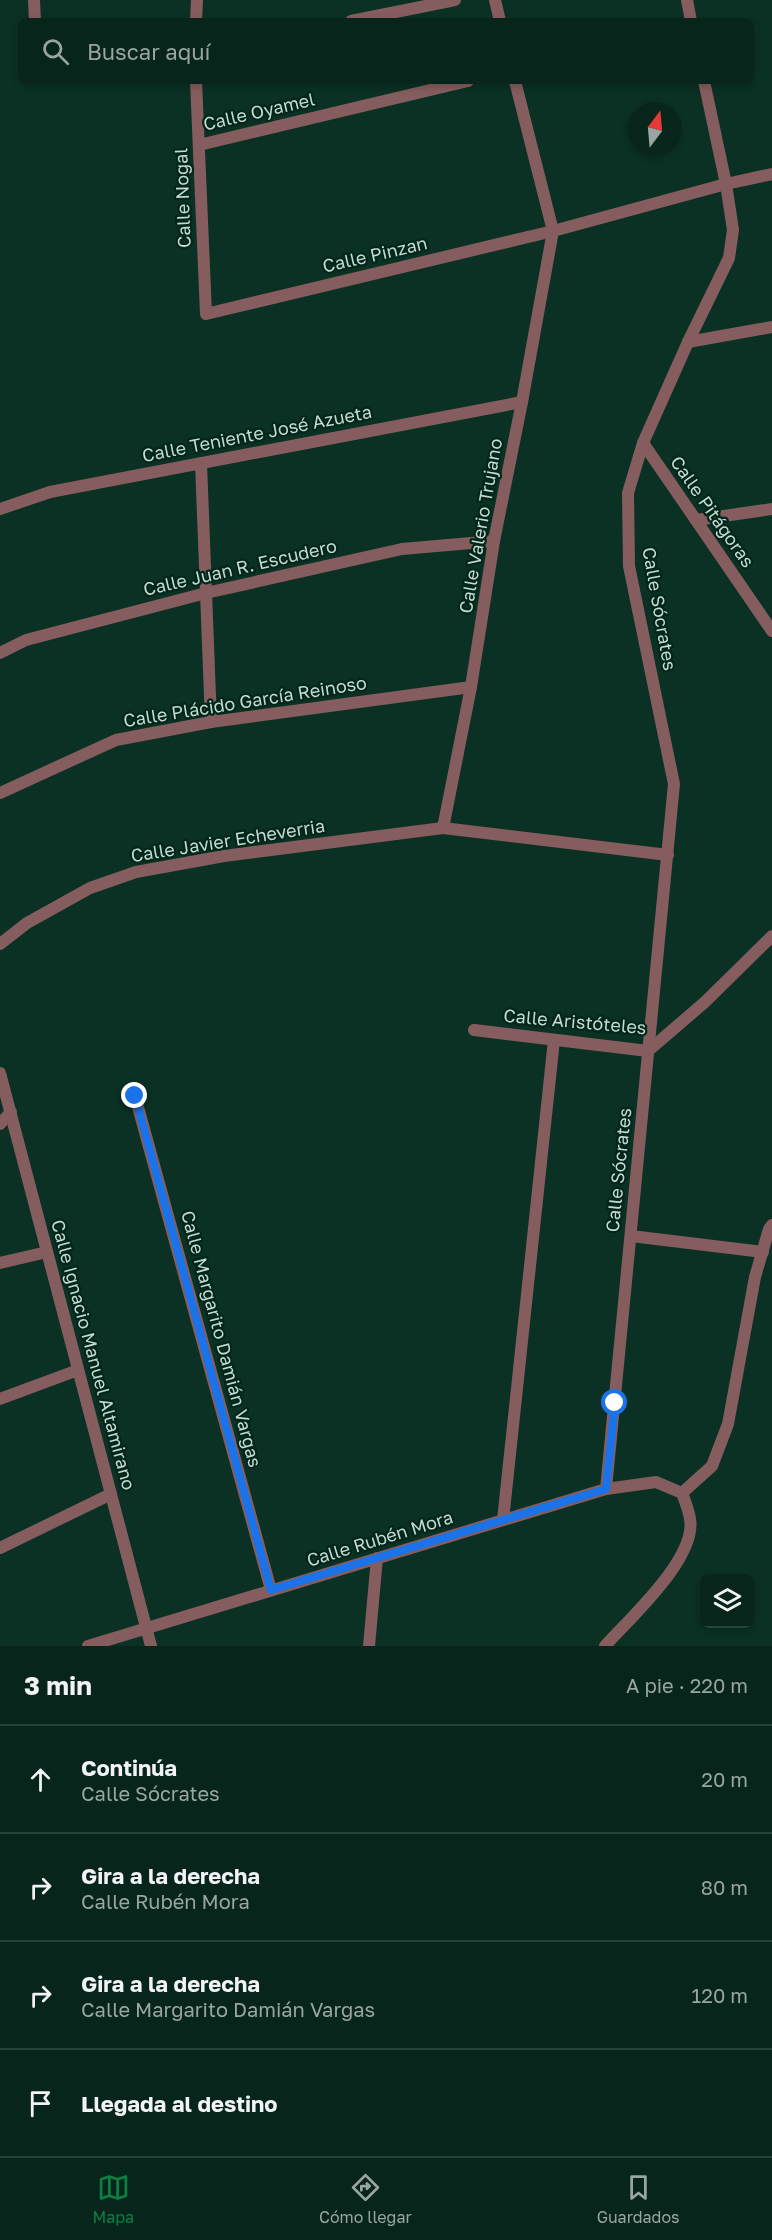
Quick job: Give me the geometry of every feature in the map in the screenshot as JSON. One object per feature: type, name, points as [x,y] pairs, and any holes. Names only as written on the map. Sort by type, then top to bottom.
[{"type":"street","points":[[34,0],[35,18]]},
{"type":"street","points":[[196,18],[197,0]]},
{"type":"street","points":[[366,18],[456,0]]},
{"type":"street","points":[[495,0],[499,18]]},
{"type":"street","points":[[687,0],[691,18]]},
{"type":"street","name":"Calle Nogal","points":[[196,84],[206,314]]},
{"type":"street","name":"Calle Oyamel","points":[[199,145],[455,84]]},
{"type":"street","points":[[516,84],[553,231]]},
{"type":"street","name":"Calle Sócrates","points":[[606,1489],[674,784],[629,566],[628,493],[643,443],[729,258],[732,230],[726,184],[705,84]]},
{"type":"street","name":"Calle Pinzan","points":[[206,314],[553,231],[726,184],[772,174]]},
{"type":"street","name":"Calle Valerio Trujano","points":[[443,828],[471,687],[494,541],[553,231]]},
{"type":"street","points":[[688,342],[772,327]]},
{"type":"street","name":"Calle Teniente José Azueta","points":[[0,509],[50,492],[522,402]]},
{"type":"street","name":"Calle Pitágoras","points":[[643,443],[772,631]]},
{"type":"street","points":[[201,463],[212,722]]},
{"type":"street","points":[[696,520],[772,508]]},
{"type":"street","name":"Calle Juan R. Escudero","points":[[0,653],[26,640],[206,593],[402,549],[494,541]]},
{"type":"street","name":"Calle Plácido García Reinoso","points":[[0,793],[116,740],[212,722],[471,687]]},
{"type":"street","points":[[443,828],[668,855]]},
{"type":"street","name":"Calle Javier Echeverria","points":[[0,944],[27,922],[90,888],[136,873],[224,856],[443,828]]},
{"type":"street","name":"Calle Aristóteles","points":[[474,1030],[648,1051],[705,1002],[772,936]]},
{"type":"street","points":[[503,1520],[555,1040]]},
{"type":"street","name":"Calle Ignacio Manuel Altamirano","points":[[0,1072],[151,1646]]},
{"type":"street","name":"Calle Margarito Damián Vargas","points":[[135,1096],[271,1590]]},
{"type":"street","points":[[0,1124],[11,1112]]},
{"type":"street","points":[[605,1646],[670,1574],[687,1546],[691,1521],[682,1493],[711,1466],[728,1424],[755,1277],[772,1225]]},
{"type":"street","points":[[631,1236],[763,1252]]},
{"type":"street","points":[[0,1263],[47,1252]]},
{"type":"street","points":[[0,1399],[78,1370]]},
{"type":"street","name":"Calle Rubén Mora","points":[[88,1646],[606,1489],[656,1482],[682,1493]]},
{"type":"street","points":[[0,1548],[111,1494]]},
{"type":"street","points":[[369,1646],[377,1558]]},
{"type":"route","points":[[135,1096],[271,1590],[606,1489],[615,1403]]}]
